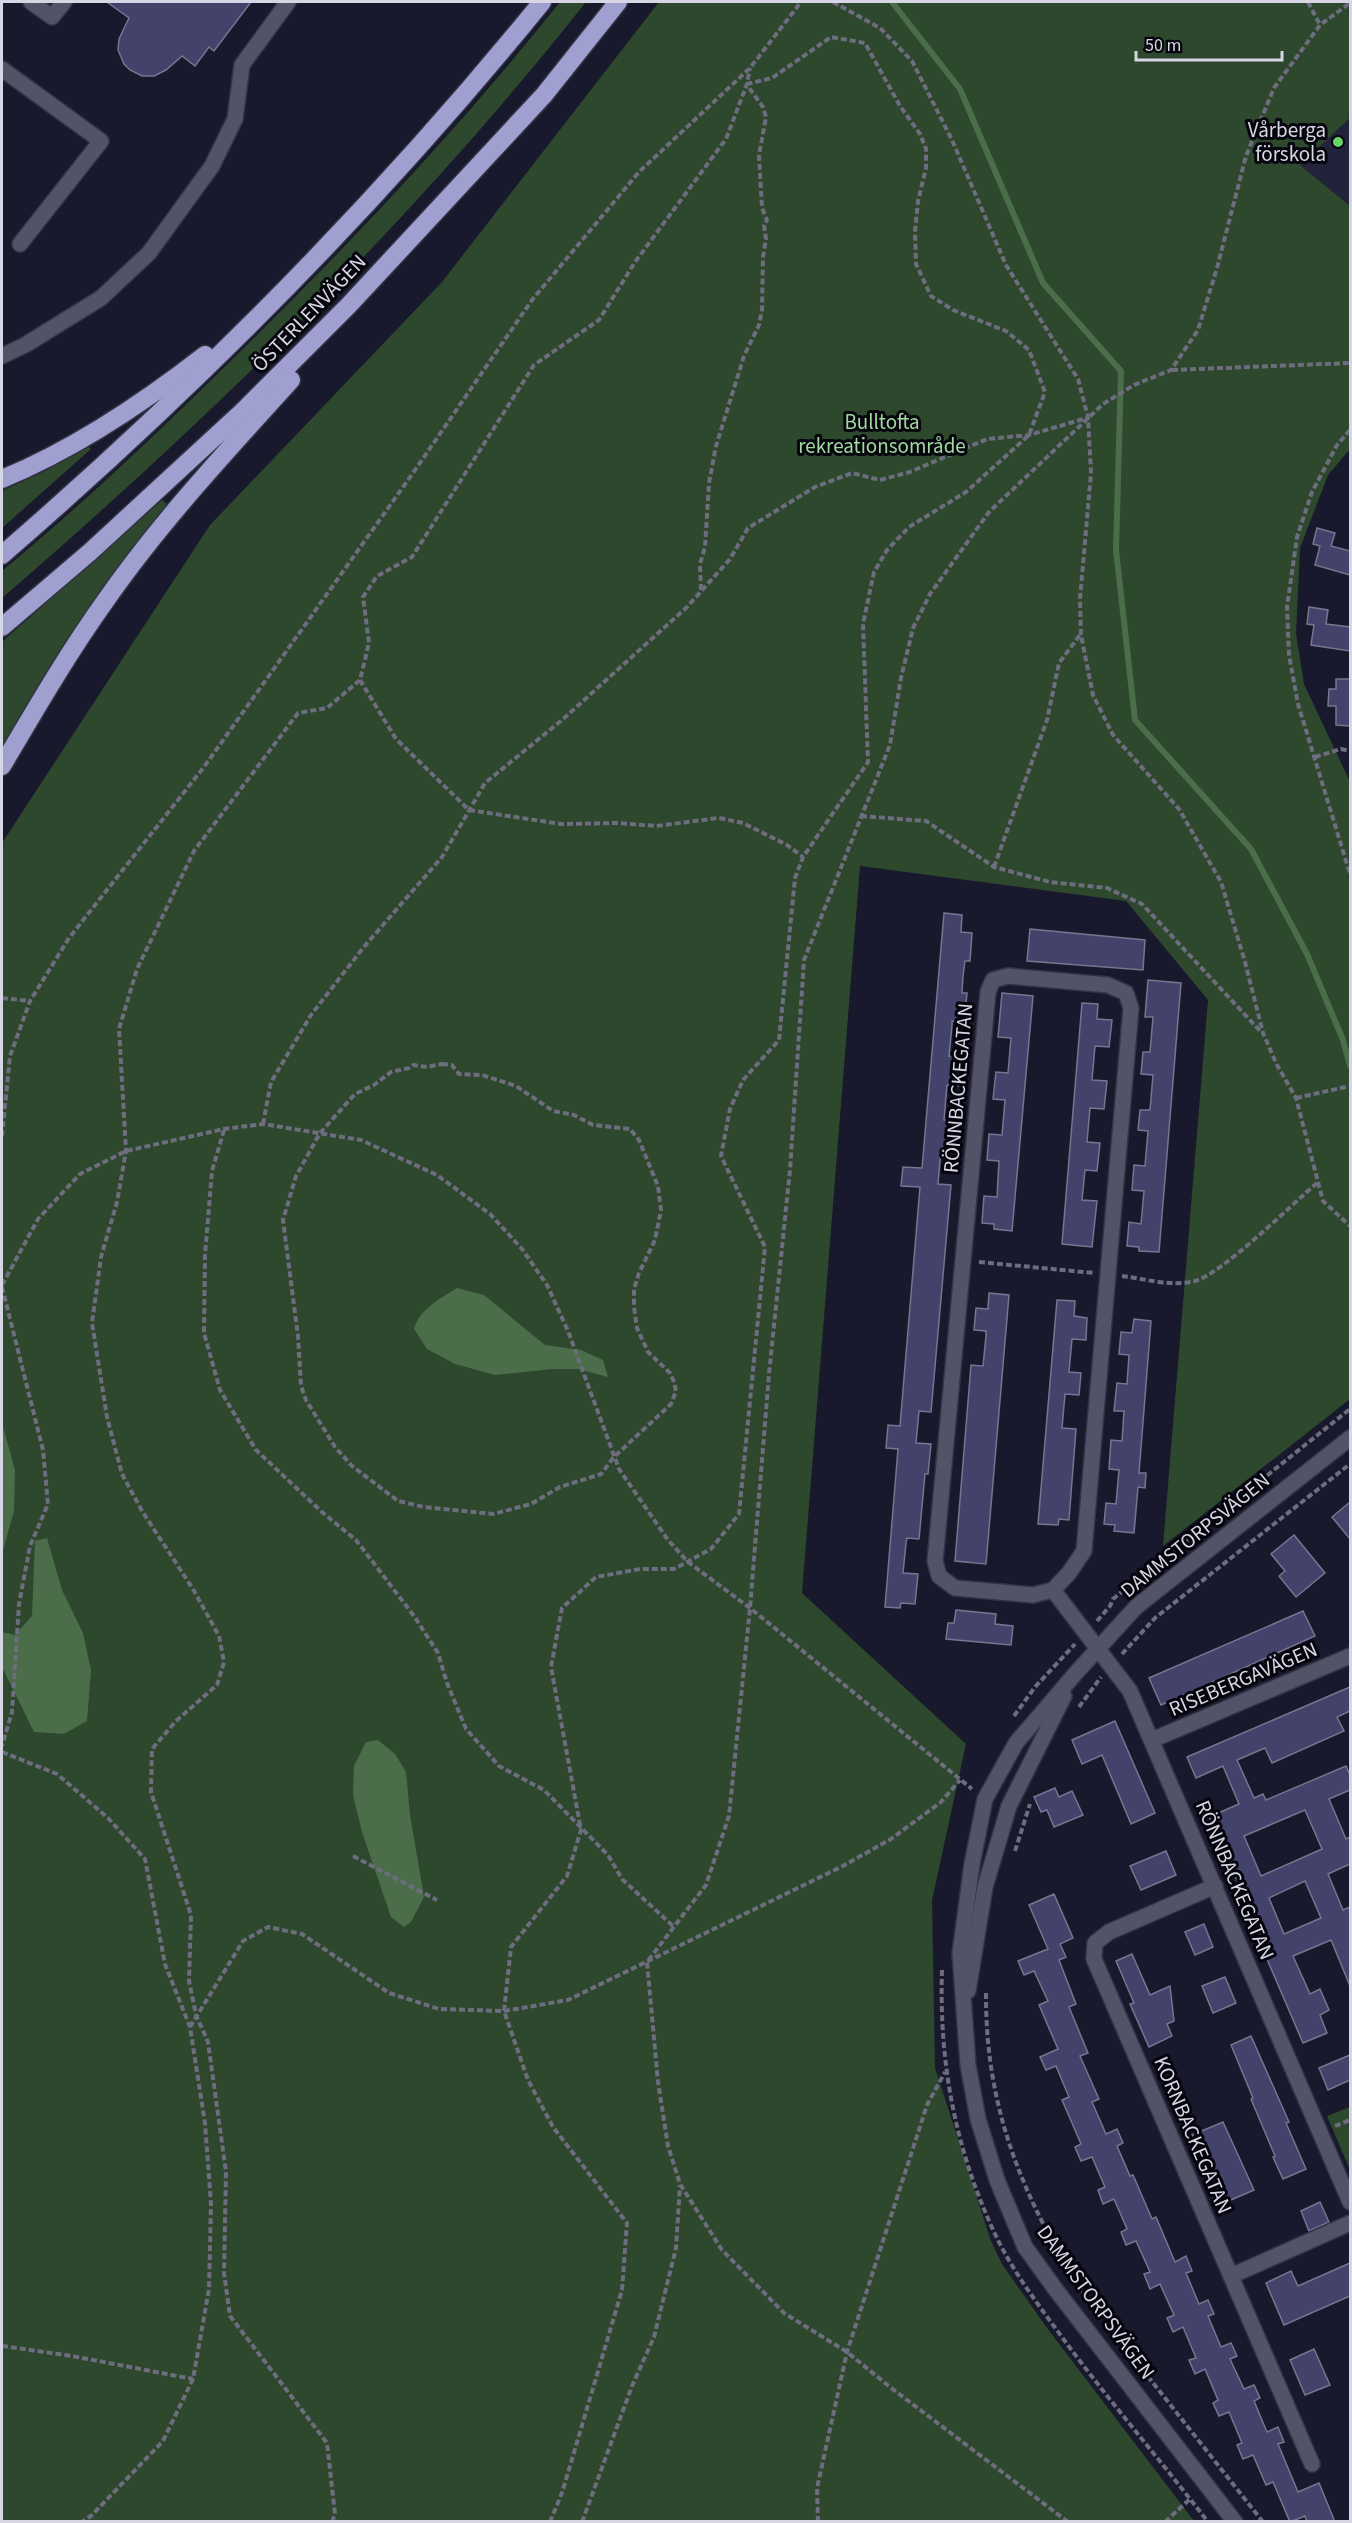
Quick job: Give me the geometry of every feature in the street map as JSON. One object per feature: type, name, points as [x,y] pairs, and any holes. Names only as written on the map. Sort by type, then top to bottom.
[{"type":"highway","name":"ÖSTERLENVÄGEN","points":[[2,555],[142,430],[273,303],[398,172],[542,2]]},
{"type":"highway","name":"ÖSTERLENVÄGEN","points":[[2,627],[90,552],[243,411],[349,305],[544,95],[618,2]]},
{"type":"highway","points":[[2,766],[69,654],[106,599],[148,544],[211,469],[417,241],[544,95]]},
{"type":"highway","points":[[2,479],[128,412],[273,303]]},
{"type":"street","points":[[31,2],[52,17],[64,2]]},
{"type":"street","points":[[2,356],[25,345],[101,298],[149,253],[212,166],[235,119],[242,65],[288,2]]},
{"type":"street","points":[[2,69],[101,141],[20,244]]},
{"type":"street","name":"RÖNNBACKEGATAN","points":[[1008,976],[1108,985],[1126,993],[1131,1008],[1108,1274],[1084,1551],[1069,1573],[1053,1590],[1033,1595],[955,1588],[939,1576],[935,1561],[988,992],[993,980],[1008,976]]},
{"type":"street","name":"DAMMSTORPSVÄGEN","points":[[1236,2522],[1025,2247],[997,2180],[978,2119],[968,2065],[960,1953],[972,1864],[985,1799],[1016,1743],[1136,1607],[1350,1438]]},
{"type":"street","name":"RÖNNBACKEGATAN","points":[[1053,1590],[1130,1691],[1350,2202]]},
{"type":"street","name":"RISEBERGAVÄGEN","points":[[1152,1740],[1350,1656]]},
{"type":"street","name":"DAMMSTORPSVÄGEN","points":[[964,2011],[985,1887],[1009,1806],[1075,1674]]},
{"type":"street","name":"KORNBACKEGATAN","points":[[1215,1886],[1109,1932],[1095,1943],[1094,1959],[1312,2464]]},
{"type":"street","points":[[1231,2276],[1350,2223]]},
{"type":"path","points":[[2,1136],[10,1056],[30,1001],[69,938],[204,767],[413,473],[532,300],[639,172],[750,68],[801,2]]},
{"type":"path","points":[[833,2],[880,28],[912,61],[952,140],[1006,265],[1078,379],[1088,417],[1091,473],[1080,599],[1081,635],[1093,695],[1113,735],[1179,809],[1221,882],[1263,1033],[1277,1065],[1296,1098],[1323,1201],[1350,1226]]},
{"type":"path","points":[[1308,2],[1320,25]]},
{"type":"path","points":[[1171,370],[1198,330],[1217,268],[1246,156],[1274,88],[1320,25],[1350,3]]},
{"type":"path","points":[[550,2522],[562,2493],[622,2290],[627,2223],[553,2127],[528,2080],[504,2011],[511,1947],[567,1876],[581,1830],[551,1667],[562,1608],[596,1577],[640,1569],[674,1569],[688,1562],[711,1549],[739,1514],[765,1247],[721,1156],[730,1109],[743,1080],[779,1040],[795,878],[803,857],[868,762],[863,624],[874,572],[887,550],[909,527],[966,492],[1029,435],[1045,392],[1029,350],[1006,331],[953,310],[931,296],[916,264],[915,232],[918,201],[926,168],[926,149],[921,134],[900,106],[865,43],[831,37],[772,78],[747,84]]},
{"type":"path","points":[[332,2522],[335,2514],[327,2443],[230,2316],[224,2273],[226,2172],[208,2042],[196,2015],[189,1981],[191,1915],[151,1792],[152,1749],[176,1721],[217,1685],[224,1662],[219,1636],[193,1589],[142,1511],[122,1474],[108,1417],[92,1323],[102,1257],[117,1202],[126,1151],[119,1029],[137,969],[194,851],[298,713],[327,708],[360,680],[369,643],[363,597],[377,576],[412,557],[534,364],[599,320],[635,262],[692,188],[726,139],[747,84],[750,68]]},
{"type":"path","points":[[702,591],[700,564],[705,547],[709,483],[716,446],[744,356],[759,325],[762,310],[763,257],[766,239],[764,225],[767,220],[762,208],[759,155],[766,117],[763,107],[747,84]]},
{"type":"path","points":[[1068,2522],[847,2352],[784,2313],[722,2250],[681,2184],[668,2146],[658,2082],[647,1962],[706,1885],[729,1816],[790,1170],[804,960],[890,745],[901,678],[913,628],[930,594],[989,512],[1088,417],[1103,404],[1134,385],[1171,370],[1350,363]]},
{"type":"path","points":[[263,1124],[271,1082],[311,1015],[363,948],[442,857],[485,783],[562,720],[687,607],[730,559],[748,528],[814,487],[852,473],[880,480],[910,472],[987,440],[1029,435],[1088,417]]},
{"type":"path","points":[[1350,430],[1337,445],[1312,492],[1297,537],[1287,607],[1289,655],[1298,704],[1350,874]]},
{"type":"path","points":[[994,867],[1047,720],[1059,663],[1081,635]]},
{"type":"path","points":[[360,680],[396,739],[470,810],[561,824],[618,823],[656,826],[719,819],[743,823],[803,857]]},
{"type":"path","points":[[1315,757],[1341,749],[1350,751]]},
{"type":"path","points":[[861,816],[926,821],[994,867],[1050,882],[1107,888],[1142,904],[1263,1033]]},
{"type":"path","points":[[2,998],[30,1001]]},
{"type":"path","points":[[442,1064],[452,1065],[459,1074],[482,1075],[516,1086],[553,1111],[574,1115],[593,1125],[630,1129],[639,1140],[659,1192],[661,1219],[634,1289],[638,1328],[648,1352],[670,1373],[676,1392],[671,1404],[614,1457],[601,1474],[560,1487],[531,1504],[494,1514],[424,1507],[398,1501],[374,1485],[346,1460],[325,1434],[301,1386],[289,1256],[283,1220],[296,1176],[320,1133],[355,1094],[374,1085],[391,1072],[413,1065],[427,1067],[442,1064]]},
{"type":"path","points":[[1296,1098],[1350,1086]]},
{"type":"path","points":[[2,1746],[12,1712],[19,1604],[30,1546],[48,1504],[43,1450],[2,1286],[38,1219],[80,1174],[126,1151],[263,1124],[361,1140],[436,1174],[490,1214],[522,1249],[547,1285],[568,1331],[619,1469],[688,1562],[750,1608],[960,1780],[941,1802],[891,1839],[783,1897],[567,2000],[504,2011],[439,2009],[389,1993],[302,1934],[268,1927],[243,1941],[190,2026]]},
{"type":"path","points":[[224,1130],[212,1170],[205,1255],[204,1333],[220,1390],[256,1450],[323,1513],[356,1540],[414,1616],[438,1653],[447,1683],[466,1729],[499,1766],[544,1790],[608,1855],[622,1879],[674,1927]]},
{"type":"path","points":[[963,1260],[1108,1274],[1171,1283],[1196,1280],[1216,1270],[1317,1183]]},
{"type":"path","points":[[1009,1724],[1035,1687],[1110,1606],[1113,1599],[1350,1409]]},
{"type":"path","points":[[2,1752],[57,1774],[108,1818],[146,1860],[165,1964],[190,2026],[206,2123],[211,2204],[208,2289],[193,2379],[162,2441],[91,2516],[82,2522]]},
{"type":"path","points":[[969,1799],[976,1779]]},
{"type":"path","points":[[354,1856],[437,1900]]},
{"type":"path","points":[[943,1960],[941,2003],[945,2071],[953,2110],[972,2176],[996,2235],[1027,2289],[1085,2369],[1208,2522]]},
{"type":"path","points":[[818,2522],[817,2488],[847,2352],[927,2105],[945,2071]]},
{"type":"path","points":[[582,2522],[632,2386],[654,2337],[676,2248],[681,2184]]},
{"type":"path","points":[[2,2346],[72,2356],[193,2379]]},
{"type":"path","points":[[1165,2522],[1207,2485]]},
{"type":"shaded area","name":"Vårberga förskola","points":[[1350,118],[1350,206],[1300,165]]},
{"type":"shaded area","points":[[457,1288],[484,1295],[545,1345],[581,1350],[603,1360],[608,1377],[579,1369],[552,1369],[495,1375],[455,1364],[427,1349],[414,1329],[417,1322],[431,1305]]},
{"type":"shaded area","points":[[2,1423],[15,1470],[14,1511],[2,1554]]},
{"type":"shaded area","points":[[47,1538],[62,1590],[83,1633],[91,1670],[87,1721],[64,1734],[34,1732],[2,1671],[2,1632],[15,1635],[32,1616],[35,1541]]},
{"type":"shaded area","points":[[378,1740],[395,1754],[406,1772],[410,1815],[424,1897],[411,1922],[404,1927],[391,1917],[362,1832],[353,1795],[354,1766],[366,1742]]},
{"type":"green space","points":[[560,2],[586,2],[520,83],[381,239],[308,314],[158,459],[2,598],[2,571],[129,458],[292,300],[449,133]]},
{"type":"green space","name":"Bulltofta rekreationsområde","points":[[659,2],[1350,2],[1350,118],[1300,165],[1350,206],[1350,449],[1328,475],[1300,548],[1296,634],[1304,684],[1350,782],[1350,1399],[1163,1546],[1208,1000],[1126,901],[860,866],[802,1593],[966,1744],[932,1900],[935,2068],[991,2241],[1002,2264],[1047,2328],[1194,2521],[2,2521],[2,843],[210,525],[442,282]]},
{"type":"green space","points":[[88,446],[91,449],[2,528],[2,491],[45,471]]},
{"type":"green space","points":[[162,500],[168,505],[2,749],[2,642]]},
{"type":"green space","points":[[1350,2107],[1350,2170],[1327,2116]]},
{"type":"building","points":[[107,2],[251,2],[214,51],[209,47],[195,66],[182,56],[166,70],[154,76],[142,76],[124,64],[118,50],[119,39],[129,18]]},
{"type":"building","points":[[1317,528],[1335,533],[1331,546],[1350,551],[1350,575],[1315,565],[1320,546],[1313,544]]},
{"type":"building","points":[[1309,607],[1328,610],[1326,624],[1350,627],[1350,651],[1311,645],[1314,625],[1307,624]]},
{"type":"building","points":[[1336,679],[1350,679],[1350,726],[1336,725],[1336,706],[1328,706],[1329,689],[1336,689]]},
{"type":"building","points":[[944,913],[962,915],[961,932],[972,933],[970,961],[965,961],[963,976],[962,993],[967,993],[964,1022],[952,1021],[949,1056],[962,1057],[960,1086],[947,1085],[944,1120],[956,1121],[953,1150],[941,1149],[938,1184],[951,1185],[931,1412],[919,1411],[916,1443],[931,1444],[928,1474],[925,1474],[919,1539],[907,1538],[903,1573],[918,1574],[915,1604],[901,1603],[900,1608],[885,1607],[898,1449],[886,1448],[888,1425],[900,1426],[920,1187],[901,1186],[903,1167],[922,1168]]},
{"type":"building","points":[[1030,929],[1145,940],[1143,970],[1027,961]]},
{"type":"building","points":[[1148,980],[1181,983],[1159,1252],[1139,1251],[1139,1247],[1127,1246],[1129,1222],[1141,1224],[1144,1191],[1132,1190],[1134,1165],[1145,1166],[1148,1131],[1138,1130],[1140,1110],[1150,1110],[1153,1075],[1141,1074],[1143,1052],[1150,1052],[1153,1017],[1145,1017]]},
{"type":"building","points":[[1002,993],[1033,996],[1012,1231],[994,1229],[994,1224],[982,1223],[984,1196],[997,1197],[999,1161],[987,1160],[989,1134],[1002,1135],[1005,1100],[993,1099],[996,1072],[1008,1073],[1011,1038],[998,1037]]},
{"type":"building","points":[[1082,1003],[1098,1004],[1097,1019],[1112,1020],[1109,1047],[1095,1046],[1092,1080],[1107,1081],[1104,1109],[1090,1108],[1087,1142],[1100,1143],[1097,1171],[1085,1170],[1082,1200],[1097,1201],[1092,1247],[1062,1244]]},
{"type":"building","points":[[989,1293],[1009,1295],[986,1564],[955,1561],[971,1365],[983,1366],[986,1336],[986,1331],[974,1330],[976,1308],[988,1309]]},
{"type":"building","points":[[1057,1300],[1075,1301],[1074,1316],[1087,1318],[1086,1340],[1072,1339],[1069,1372],[1081,1373],[1079,1395],[1065,1394],[1062,1428],[1076,1429],[1069,1520],[1059,1519],[1058,1525],[1038,1524]]},
{"type":"building","points":[[1134,1319],[1151,1321],[1139,1473],[1146,1473],[1145,1488],[1138,1487],[1134,1533],[1114,1531],[1115,1525],[1104,1524],[1106,1503],[1116,1504],[1119,1470],[1109,1469],[1111,1440],[1122,1441],[1124,1411],[1114,1411],[1117,1383],[1127,1384],[1129,1355],[1119,1354],[1121,1332],[1132,1333]]},
{"type":"building","points":[[1350,1502],[1350,1539],[1332,1517]]},
{"type":"building","points":[[1294,1535],[1325,1573],[1296,1597],[1279,1576],[1285,1571],[1271,1554]]},
{"type":"building","points":[[956,1610],[996,1614],[995,1624],[1013,1626],[1011,1645],[946,1639],[948,1623],[954,1623]]},
{"type":"building","points":[[1303,1611],[1315,1636],[1161,1705],[1149,1678]]},
{"type":"building","points":[[1350,1687],[1350,1711],[1337,1717],[1344,1731],[1272,1763],[1265,1748],[1237,1760],[1254,1798],[1263,1794],[1266,1800],[1346,1766],[1350,1775],[1350,1790],[1329,1799],[1346,1839],[1350,1837],[1350,1864],[1328,1874],[1343,1910],[1350,1907],[1350,1986],[1331,1940],[1293,1956],[1310,1994],[1320,1989],[1329,2010],[1320,2015],[1327,2033],[1303,2043],[1236,1887],[1239,1885],[1209,1817],[1239,1804],[1223,1766],[1196,1778],[1187,1757]],"holes":[[[1305,1810],[1322,1849],[1261,1876],[1244,1836]],[[1305,1881],[1321,1918],[1284,1934],[1269,1898]]]},
{"type":"building","points":[[1115,1721],[1155,1813],[1131,1824],[1102,1755],[1082,1764],[1072,1740]]},
{"type":"building","points":[[1055,1788],[1059,1797],[1072,1791],[1083,1815],[1054,1827],[1047,1810],[1041,1812],[1034,1797]]},
{"type":"building","points":[[1166,1851],[1176,1875],[1141,1890],[1130,1866]]},
{"type":"building","points":[[1054,1894],[1073,1938],[1060,1944],[1066,1957],[1059,1960],[1076,2004],[1069,2007],[1088,2053],[1080,2056],[1099,2099],[1092,2102],[1106,2134],[1117,2129],[1123,2143],[1117,2146],[1130,2176],[1133,2175],[1152,2219],[1156,2217],[1175,2262],[1186,2256],[1192,2271],[1186,2273],[1199,2304],[1208,2300],[1214,2314],[1208,2316],[1221,2347],[1231,2343],[1237,2356],[1230,2359],[1244,2389],[1254,2385],[1260,2398],[1254,2401],[1267,2432],[1278,2427],[1284,2442],[1278,2444],[1298,2492],[1319,2483],[1335,2522],[1307,2522],[1305,2516],[1290,2522],[1273,2482],[1266,2485],[1253,2455],[1243,2459],[1237,2445],[1242,2443],[1229,2412],[1219,2416],[1213,2403],[1218,2400],[1205,2369],[1195,2374],[1189,2360],[1196,2358],[1183,2327],[1173,2332],[1167,2318],[1174,2315],[1160,2284],[1150,2289],[1144,2274],[1150,2272],[1136,2241],[1126,2245],[1121,2232],[1127,2229],[1114,2199],[1103,2204],[1098,2190],[1105,2187],[1092,2157],[1081,2161],[1075,2147],[1081,2144],[1062,2100],[1069,2097],[1056,2066],[1046,2070],[1040,2057],[1058,2049],[1039,2005],[1048,2001],[1034,1971],[1024,1975],[1018,1961],[1048,1949],[1029,1905]]},
{"type":"building","points":[[1204,1924],[1213,1947],[1195,1955],[1185,1932]]},
{"type":"building","points":[[1132,1954],[1150,1995],[1170,1986],[1174,2021],[1167,2024],[1172,2036],[1149,2047],[1130,2004],[1134,2003],[1116,1961]]},
{"type":"building","points":[[1225,1977],[1236,2003],[1213,2013],[1202,1986]]},
{"type":"building","points":[[1251,2036],[1289,2122],[1286,2123],[1306,2169],[1283,2179],[1231,2045]]},
{"type":"building","points":[[1350,2055],[1350,2080],[1328,2090],[1319,2068]]},
{"type":"building","points":[[1223,2122],[1254,2190],[1217,2206],[1207,2183],[1212,2181],[1192,2135]]},
{"type":"building","points":[[1320,2202],[1329,2222],[1309,2231],[1301,2211]]},
{"type":"building","points":[[1350,2263],[1350,2296],[1284,2325],[1266,2283],[1291,2271],[1298,2286]]},
{"type":"building","points":[[1314,2349],[1330,2385],[1305,2395],[1290,2360]]},
{"type":"waterway","points":[[892,2],[960,89],[1043,283],[1121,371],[1116,550],[1135,720],[1251,849],[1307,954],[1343,1040],[1350,1066]]},
{"type":"place","name":"Vårberga förskola","points":[[1338,142]]}]
